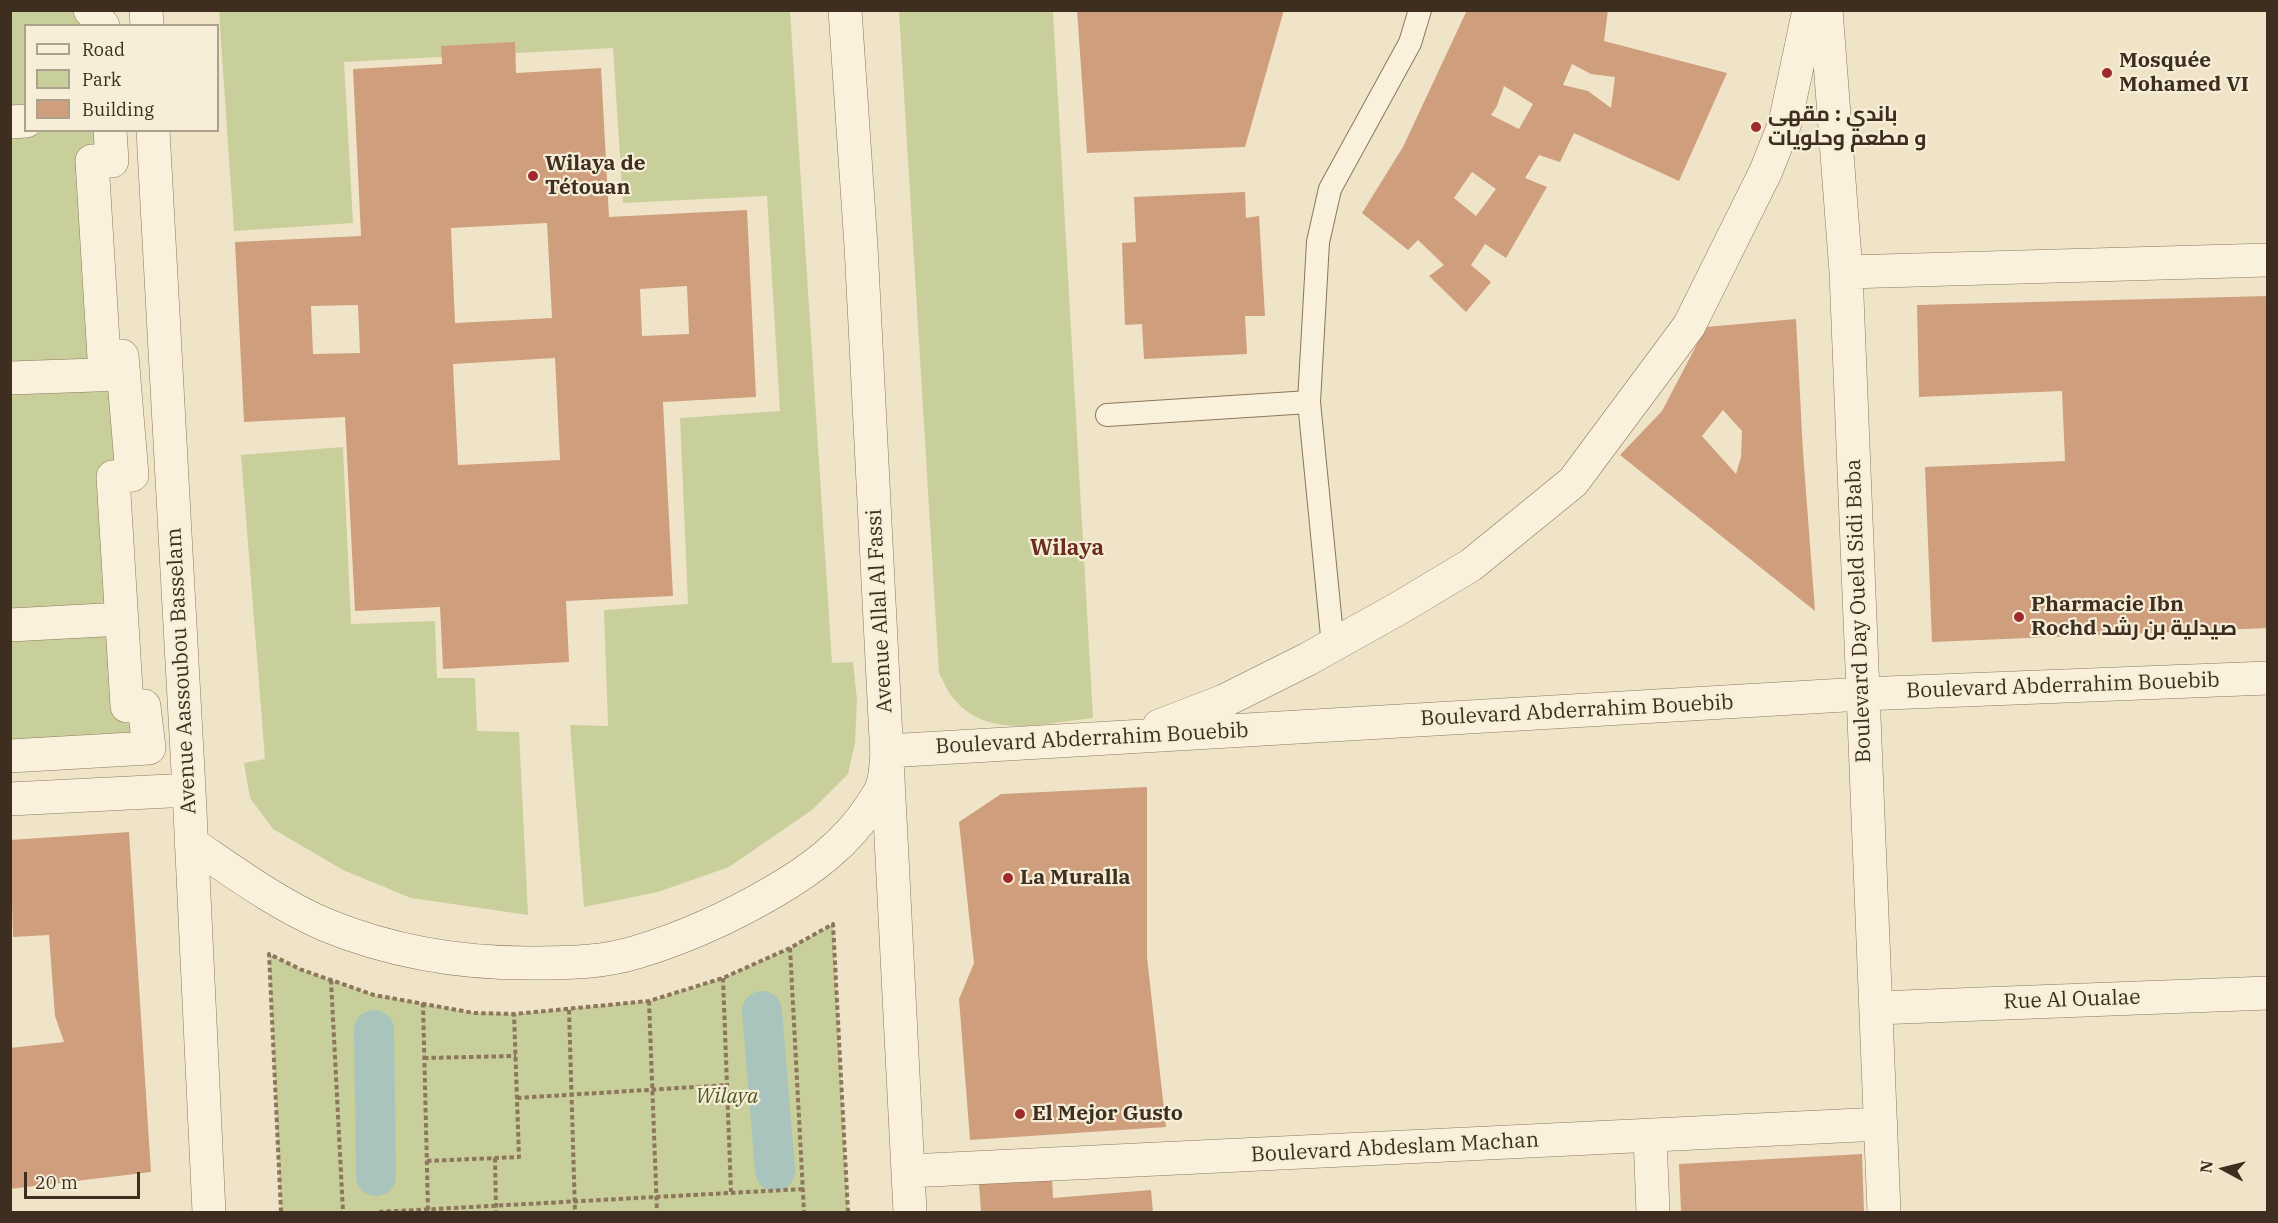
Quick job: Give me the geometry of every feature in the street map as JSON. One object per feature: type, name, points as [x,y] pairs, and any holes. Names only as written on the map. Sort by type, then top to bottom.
[{"type":"street","points":[[90,10],[101,24]]},
{"type":"street","name":"Avenue Allal Al Fassi","points":[[845,10],[861,246],[910,1212]]},
{"type":"street","points":[[1135,736],[1224,701],[1333,646],[1481,558],[1573,482],[1635,402],[1689,326],[1766,171],[1785,123],[1809,10]]},
{"type":"street","name":"Boulevard Day Oueld Sidi Baba","points":[[1826,10],[1846,272],[1884,1212]]},
{"type":"street","points":[[10,756],[149,748],[144,706],[128,706],[122,619],[113,477],[132,476],[122,356],[104,358],[92,161],[112,161],[110,132]]},
{"type":"street","name":"Avenue Aassoubou Basselam","points":[[153,132],[189,790],[209,1212]]},
{"type":"street","points":[[1846,272],[2268,260]]},
{"type":"street","points":[[10,378],[124,374]]},
{"type":"street","points":[[10,625],[122,619]]},
{"type":"street","name":"Boulevard Abderrahim Bouebib","points":[[887,751],[1862,694],[2268,678]]},
{"type":"street","points":[[191,843],[263,892],[325,925],[375,942],[426,956],[498,964],[598,960],[635,953],[697,931],[804,874],[841,843],[865,814],[882,788],[887,751]]},
{"type":"street","points":[[10,799],[189,790]]},
{"type":"street","name":"Rue Al Oualae","points":[[1877,1008],[2268,993]]},
{"type":"street","name":"Boulevard Abdeslam Machan","points":[[909,1171],[1881,1124]]},
{"type":"street","points":[[1650,1136],[1653,1212]]},
{"type":"lane","points":[[1333,646],[1309,402],[1318,242],[1330,189],[1410,43],[1420,10]]},
{"type":"lane","points":[[1107,415],[1309,402]]},
{"type":"path","points":[[281,1212],[269,954],[302,970],[374,995],[474,1013],[514,1014],[649,1001],[723,978],[790,948],[833,924],[848,1212]]},
{"type":"path","points":[[790,948],[804,1212]]},
{"type":"path","points":[[723,978],[731,1192]]},
{"type":"path","points":[[331,980],[343,1212]]},
{"type":"path","points":[[649,1001],[657,1212]]},
{"type":"path","points":[[423,1003],[428,1210]]},
{"type":"path","points":[[569,1010],[575,1212]]},
{"type":"path","points":[[427,1161],[519,1157],[514,1014]]},
{"type":"path","points":[[424,1058],[516,1056]]},
{"type":"path","points":[[517,1098],[728,1085]]},
{"type":"path","points":[[495,1158],[496,1212]]},
{"type":"path","points":[[379,1212],[802,1189]]},
{"type":"green space","points":[[11,11],[90,11],[102,24],[24,24],[24,132],[109,132],[92,161],[104,357],[122,356],[114,477],[149,748],[11,756]]},
{"type":"green space","points":[[219,11],[790,11],[832,663],[853,662],[857,700],[855,743],[848,774],[812,810],[729,867],[658,892],[584,907],[570,725],[608,726],[604,610],[688,604],[680,418],[780,411],[767,196],[623,203],[613,48],[344,62],[353,223],[234,231]]},
{"type":"green space","points":[[899,11],[1053,11],[1093,718],[1035,725],[997,724],[980,719],[964,709],[950,694],[939,673]]},
{"type":"green space","points":[[343,447],[351,624],[435,621],[437,678],[475,678],[477,731],[519,732],[528,915],[411,898],[343,870],[273,829],[250,798],[244,763],[265,759],[241,455]]},
{"type":"green space","name":"Wilaya","points":[[833,924],[848,1212],[281,1212],[269,954],[302,970],[374,995],[474,1013],[514,1014],[649,1001],[723,978],[790,948]]},
{"type":"building","points":[[1077,10],[1284,10],[1245,147],[1087,153]]},
{"type":"building","points":[[1467,10],[1608,10],[1604,41],[1727,73],[1679,181],[1574,133],[1560,162],[1539,155],[1525,178],[1547,187],[1506,258],[1485,244],[1471,265],[1491,282],[1466,312],[1429,276],[1444,265],[1418,240],[1408,250],[1362,213],[1403,147]],"holes":[[[1572,64],[1591,74],[1615,77],[1611,108],[1588,91],[1563,85]],[[1504,86],[1533,104],[1519,129],[1491,115]],[[1472,172],[1496,189],[1476,216],[1454,198]]]},
{"type":"building","points":[[515,42],[516,73],[601,68],[609,217],[747,210],[756,397],[663,402],[673,596],[566,601],[569,662],[443,669],[440,607],[355,611],[345,417],[244,422],[235,242],[361,236],[353,69],[442,64],[441,46]],"holes":[[[547,223],[552,318],[455,323],[451,228]],[[687,286],[689,334],[642,336],[640,289]],[[358,305],[360,353],[313,354],[311,306]],[[555,358],[560,460],[458,465],[453,364]]]},
{"type":"building","points":[[1245,192],[1246,218],[1259,216],[1265,316],[1245,316],[1247,354],[1144,359],[1142,324],[1125,325],[1122,243],[1136,242],[1134,197]]},
{"type":"building","points":[[2268,296],[2268,628],[1932,642],[1925,467],[2065,461],[2062,391],[1919,397],[1917,305]]},
{"type":"building","points":[[1796,319],[1815,611],[1620,455],[1662,411],[1706,327]],"holes":[[[1723,410],[1742,431],[1741,457],[1736,474],[1702,436]]]},
{"type":"building","points":[[1147,787],[1147,957],[1166,1127],[970,1140],[959,999],[974,963],[959,822],[1001,794]]},
{"type":"building","points":[[129,832],[151,1172],[10,1189],[10,1048],[64,1042],[55,1016],[49,935],[13,937],[10,840]]},
{"type":"building","points":[[1862,1154],[1864,1212],[1681,1212],[1679,1164]]},
{"type":"building","points":[[1052,1178],[1053,1198],[1151,1190],[1153,1212],[981,1212],[979,1184]]},
{"type":"waterway","points":[[762,1011],[775,1171]]},
{"type":"waterway","points":[[374,1030],[376,1176]]},
{"type":"place","name":"Mosquée Mohamed VI","points":[[2107,73]]},
{"type":"place","name":"باندي : مقهى و مطعم وحلويات","points":[[1756,127]]},
{"type":"place","name":"Wilaya de Tétouan","points":[[533,176]]},
{"type":"place","name":"Pharmacie Ibn Rochd صيدلية بن رشد","points":[[2019,617]]},
{"type":"place","name":"La Muralla","points":[[1008,878]]},
{"type":"place","name":"El Mejor Gusto","points":[[1020,1114]]},
{"type":"district","name":"Wilaya","points":[[1067,549]]}]
